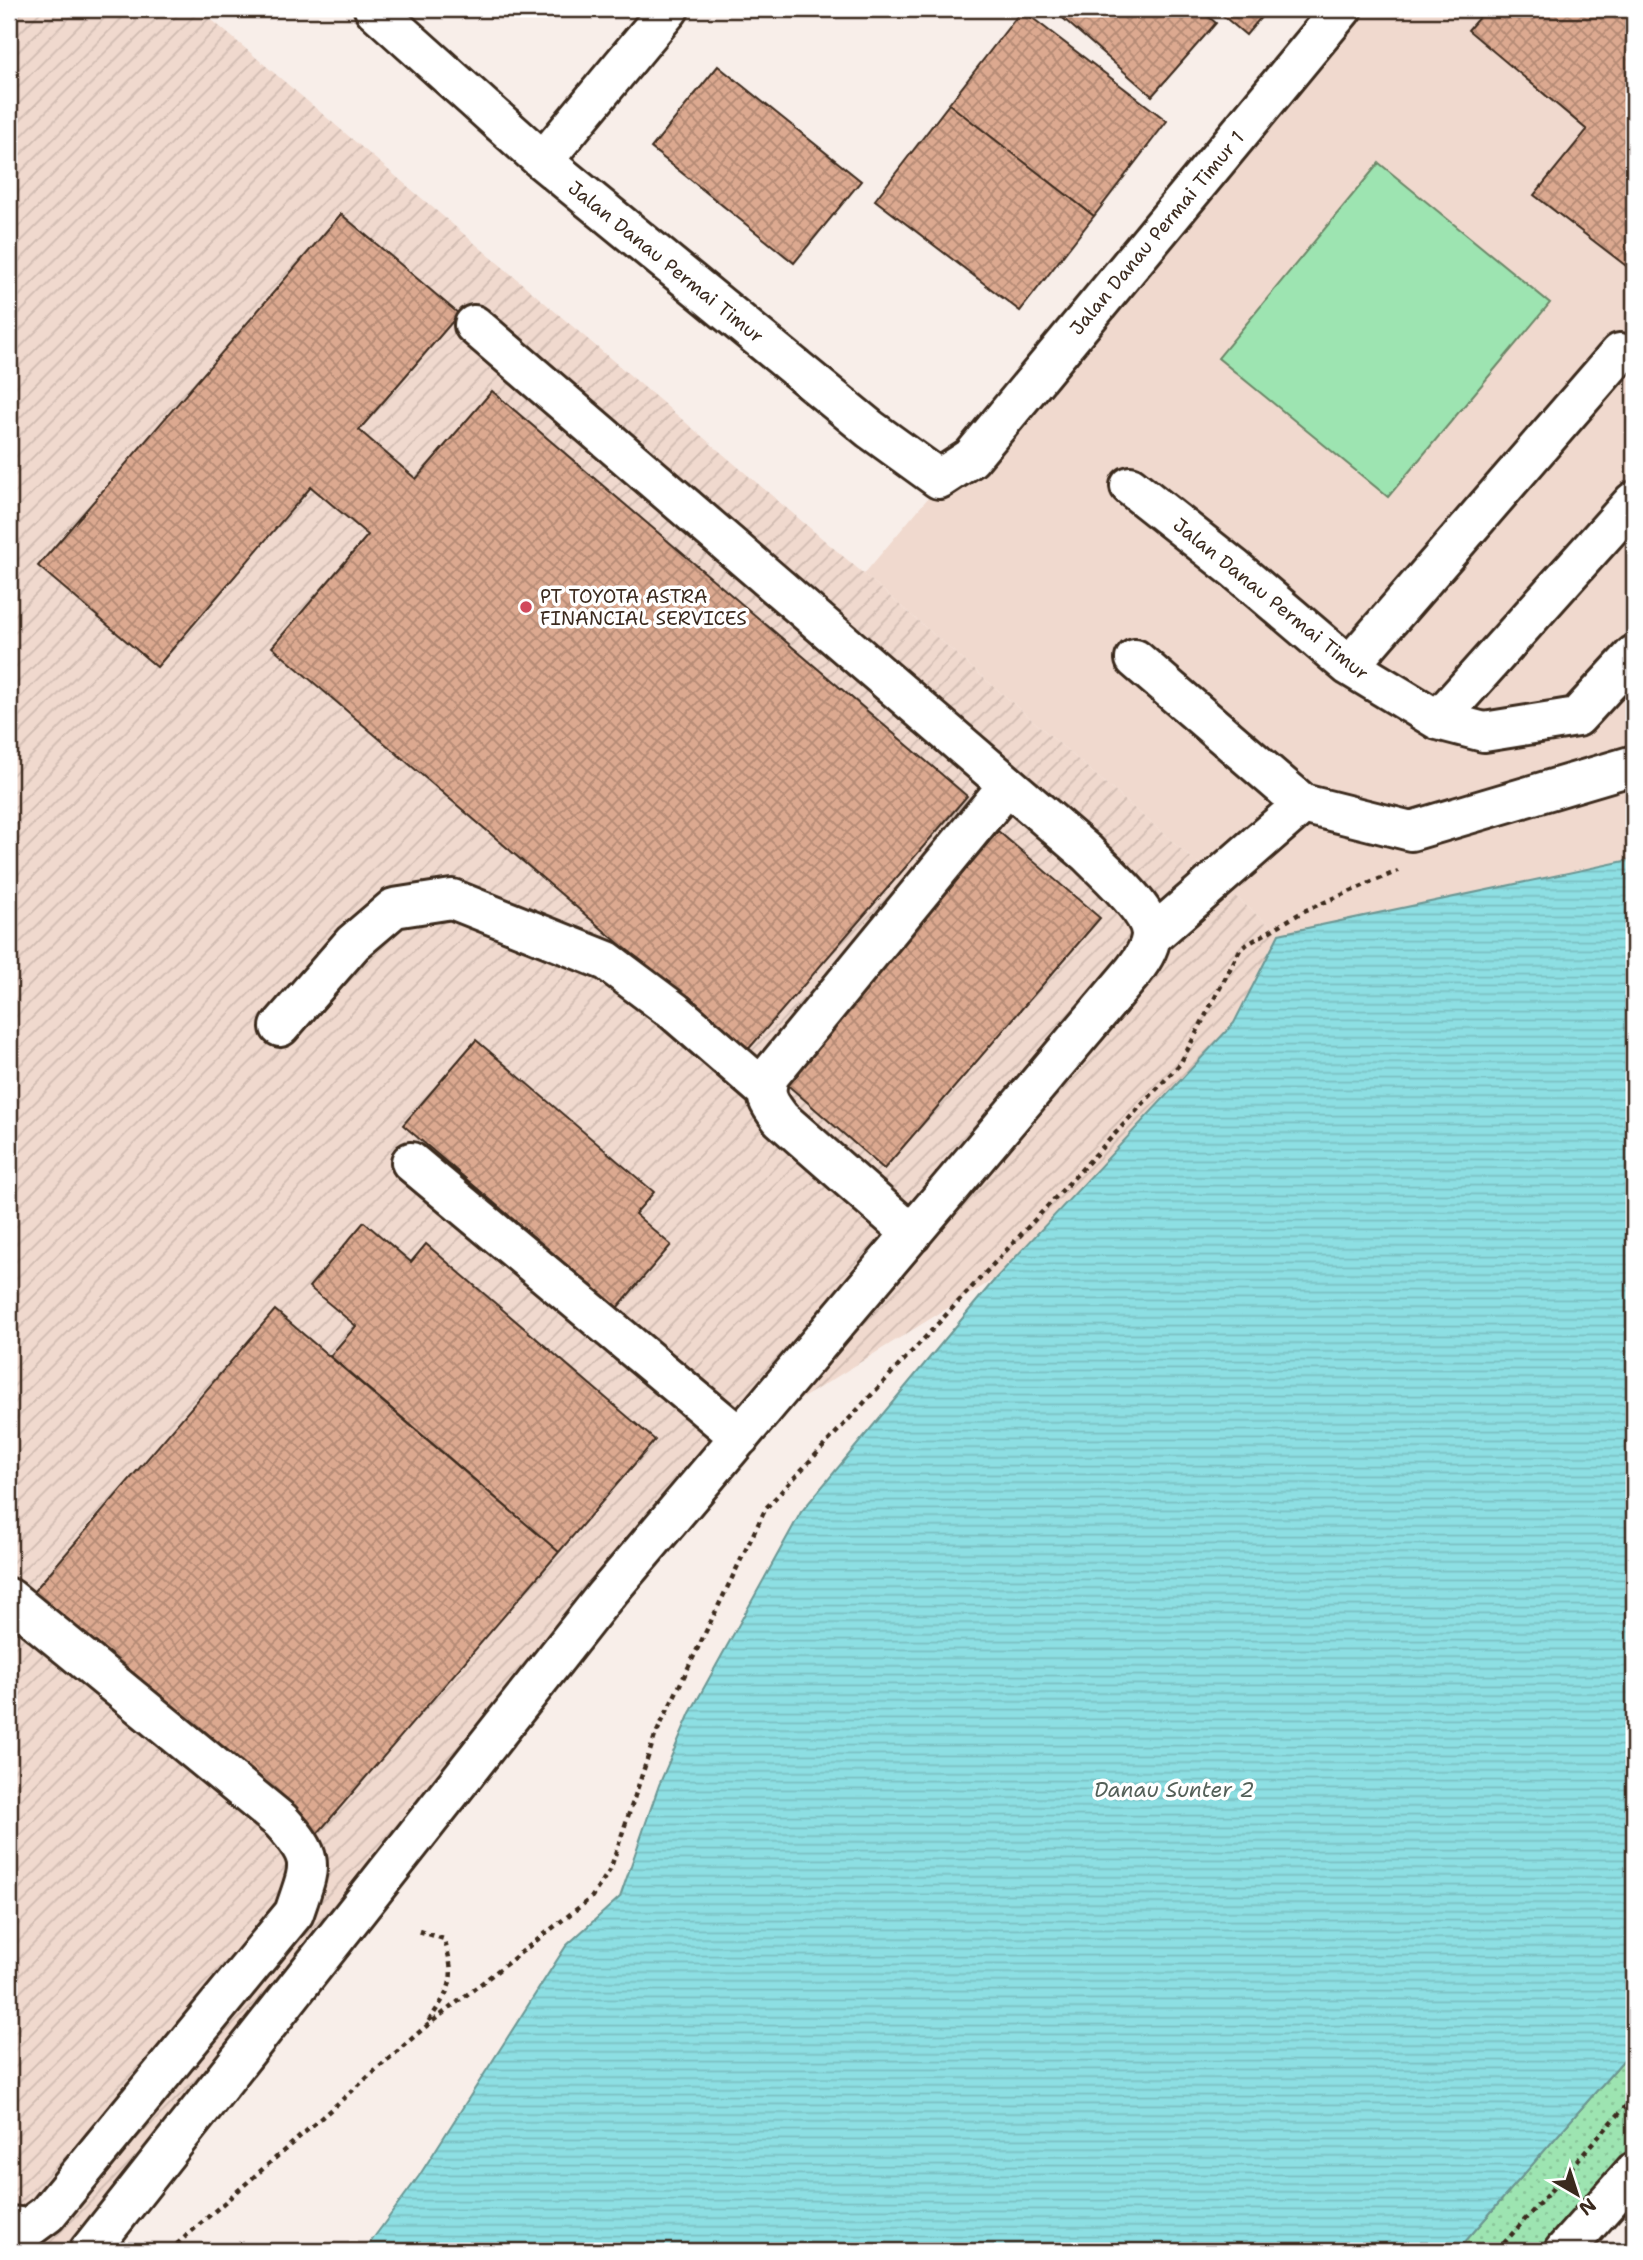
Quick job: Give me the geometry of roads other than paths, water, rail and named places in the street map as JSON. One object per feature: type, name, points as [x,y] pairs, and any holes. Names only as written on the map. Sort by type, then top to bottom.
[{"type":"street","name":"Jalan Danau Permai Timur","points":[[374,9],[543,161],[920,468],[939,479],[971,458]]},
{"type":"street","points":[[543,161],[669,9]]},
{"type":"street","name":"Jalan Danau Permai Timur 1","points":[[971,458],[1342,9]]},
{"type":"street","points":[[474,325],[1087,853],[1139,907],[1149,923],[1151,937]]},
{"type":"street","points":[[1349,666],[1620,353]]},
{"type":"street","name":"Jalan Danau Permai Timur","points":[[1130,486],[1236,569],[1349,666],[1438,720],[1484,732],[1577,717],[1634,655]]},
{"type":"street","points":[[1438,720],[1634,502]]},
{"type":"street","points":[[1135,659],[1303,804],[1410,831],[1634,765]]},
{"type":"street","points":[[765,1090],[770,1075],[1008,785]]},
{"type":"street","points":[[89,2251],[604,1597],[1132,973],[1151,937],[1303,804]]},
{"type":"street","points":[[279,1027],[353,943],[394,908],[452,899],[607,961],[675,1012],[765,1090],[770,1105],[781,1119],[912,1234]]},
{"type":"street","points":[[411,1162],[740,1437]]},
{"type":"street","points":[[9,1598],[281,1821],[306,1852],[309,1868],[294,1913],[47,2214],[28,2228],[9,2226]]},
{"type":"street","points":[[1564,2251],[1634,2172]]},
{"type":"water","name":"Danau Sunter 2","points":[[1634,859],[1634,2048],[1457,2251],[364,2251],[419,2176],[566,1946],[620,1897],[659,1785],[690,1713],[801,1512],[996,1278],[1234,1023],[1279,934]]},
{"type":"place","name":"PT TOYOTA ASTRA FINANCIAL SERVICES","points":[[526,607]]}]
